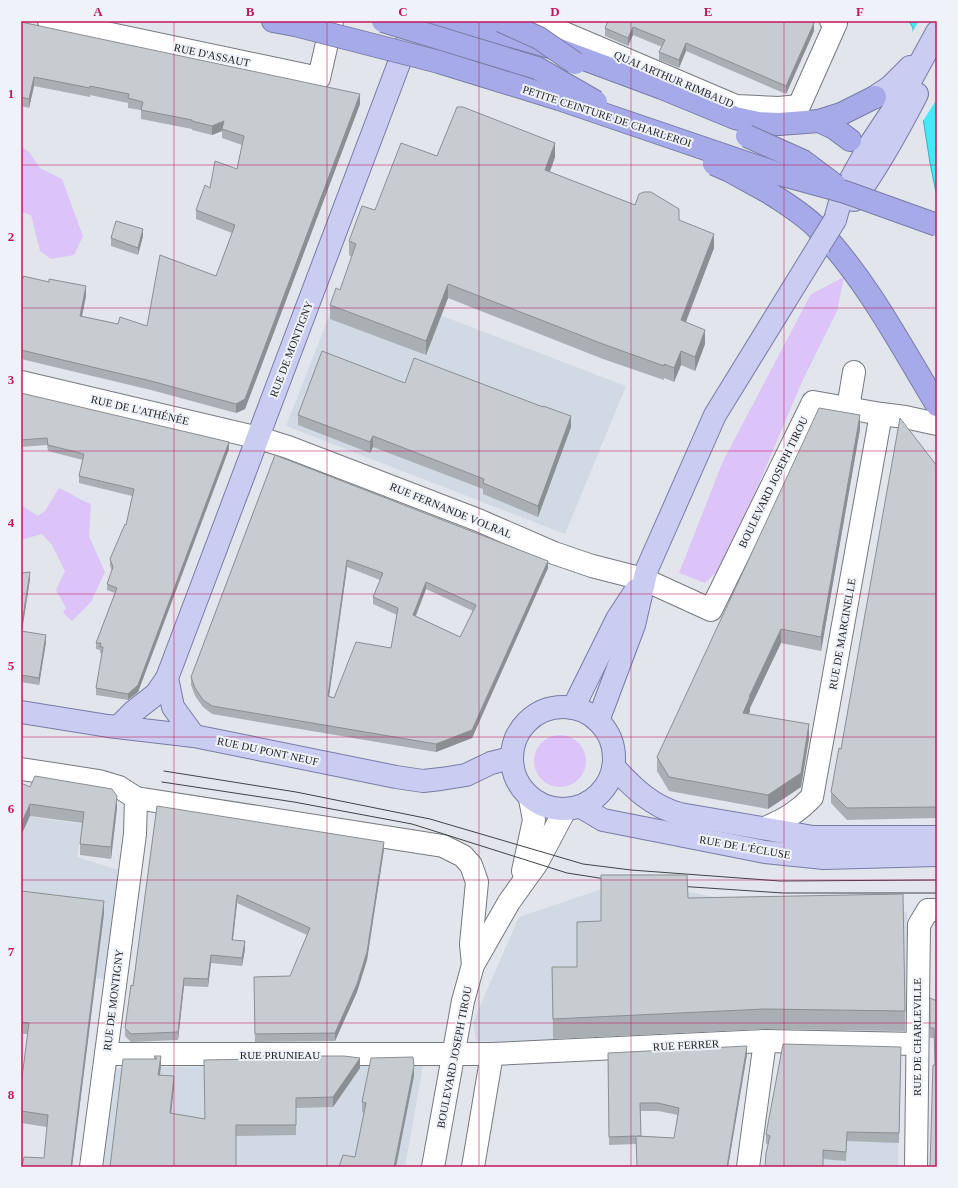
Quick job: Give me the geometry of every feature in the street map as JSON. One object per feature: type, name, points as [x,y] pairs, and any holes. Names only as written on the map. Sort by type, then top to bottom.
[{"type":"highway","name":"PETITE CEINTURE DE CHARLEROI","points":[[273,21],[440,62],[566,102],[779,174],[845,192],[937,225]]},
{"type":"highway","points":[[383,21],[537,68],[675,148],[730,171],[770,192],[818,229],[852,270],[880,311],[937,405]]},
{"type":"highway","points":[[458,21],[557,49],[662,88],[735,118],[765,123],[819,121],[841,114],[875,97]]},
{"type":"highway","points":[[501,21],[538,38],[575,63]]},
{"type":"highway","points":[[410,22],[575,63],[651,94],[803,161],[845,192]]},
{"type":"highway","points":[[819,121],[834,128],[850,140]]},
{"type":"main road","name":"RUE DE MONTIGNY","points":[[119,726],[133,712],[156,694],[167,678],[243,474],[259,438],[410,22]]},
{"type":"main road","points":[[573,708],[581,695],[617,620],[644,579],[715,415],[835,220],[852,203],[864,171],[900,98],[931,54],[937,32]]},
{"type":"main road","points":[[875,97],[890,87],[931,54]]},
{"type":"main road","points":[[850,140],[864,171]]},
{"type":"main road","points":[[598,721],[634,625],[644,579]]},
{"type":"main road","points":[[167,678],[173,707],[194,736]]},
{"type":"main road","points":[[553,707],[573,708],[586,712],[598,721],[610,738],[613,747],[614,767],[606,786],[596,798],[573,808],[544,807],[530,799],[514,777],[511,758],[522,727],[530,718],[553,707]]},
{"type":"main road","name":"RUE DU PONT NEUF","points":[[21,712],[194,736],[396,778],[423,781],[466,775],[491,763],[511,758]]},
{"type":"main road","name":"RUE DE L'ÉCLUSE","points":[[614,767],[639,792],[671,811],[813,837],[937,837]]},
{"type":"main road","name":"RUE DE L'ÉCLUSE","points":[[573,808],[603,820],[765,852],[824,858],[937,855]]},
{"type":"street","name":"RUE D'ASSAUT","points":[[49,21],[319,78],[332,21]]},
{"type":"street","name":"QUAI ARTHUR RIMBAUD","points":[[549,24],[736,106],[779,108],[799,106],[833,22]]},
{"type":"street","points":[[848,408],[854,372]]},
{"type":"street","name":"RUE DE L'ATHÉNÉE","points":[[21,382],[259,438]]},
{"type":"street","name":"BOULEVARD JOSEPH TIROU","points":[[644,579],[711,610],[813,402],[905,417],[937,424]]},
{"type":"street","name":"RUE DE MARCINELLE","points":[[765,828],[789,818],[802,808],[812,797],[881,414]]},
{"type":"street","name":"RUE FERNANDE VOLRAL","points":[[259,438],[478,520],[554,552],[592,566],[644,579]]},
{"type":"street","points":[[21,769],[99,781],[119,787],[136,798],[443,846],[463,856],[471,866],[477,882],[477,895],[471,944],[473,965]]},
{"type":"street","name":"RUE DE MONTIGNY","points":[[92,1167],[135,834],[136,798]]},
{"type":"street","name":"BOULEVARD JOSEPH TIROU","points":[[520,888],[534,820],[530,799]]},
{"type":"street","name":"BOULEVARD JOSEPH TIROU","points":[[434,1167],[455,1054],[463,1001],[473,965],[509,902],[520,888],[573,808]]},
{"type":"street","name":"RUE DE CHARLEVILLE","points":[[916,1167],[919,925],[933,910]]},
{"type":"street","points":[[748,1167],[765,1041]]},
{"type":"street","name":"RUE FERRER","points":[[455,1054],[492,1054],[765,1041],[917,1044]]},
{"type":"street","name":"RUE PRUNIEAU","points":[[106,1054],[455,1054]]},
{"type":"street","points":[[473,1167],[492,1054]]},
{"type":"shaded area","points":[[21,146],[30,153],[40,168],[62,179],[83,236],[74,255],[51,259],[40,251],[31,215],[21,212]]},
{"type":"shaded area","points":[[346,273],[412,298],[440,315],[626,386],[565,534],[286,426]]},
{"type":"shaded area","points":[[844,277],[837,311],[801,384],[725,564],[705,583],[679,573],[723,461],[811,294]]},
{"type":"shaded area","points":[[59,488],[91,504],[89,536],[105,572],[91,602],[72,621],[63,613],[66,608],[56,590],[65,571],[52,545],[42,534],[21,540],[21,505],[38,516],[45,511]]},
{"type":"shaded area","points":[[555,735],[565,735],[579,742],[586,756],[586,766],[579,780],[565,787],[555,787],[545,783],[538,776],[534,766],[534,756],[538,746],[545,739]]},
{"type":"shaded area","points":[[21,793],[38,802],[32,817],[83,824],[77,857],[122,871],[106,979],[21,972]]},
{"type":"shaded area","points":[[599,890],[689,892],[763,907],[907,912],[908,1041],[550,1045],[476,1041],[473,1022],[519,917]]},
{"type":"shaded area","points":[[349,1064],[423,1066],[405,1167],[102,1167],[114,1068]]},
{"type":"shaded area","points":[[899,1091],[898,1167],[767,1167]]},
{"type":"water","points":[[909,21],[937,21],[937,197],[930,163],[914,60],[913,28]]},
{"type":"pier","points":[[919,21],[937,21],[937,99],[921,124],[912,60],[911,34]]},
{"type":"building","points":[[608,21],[810,21],[814,23],[786,86],[686,43],[679,60],[659,52],[665,40],[633,27],[628,38],[605,28]]},
{"type":"building","points":[[21,22],[360,94],[245,399],[236,404],[151,381],[21,350],[21,278],[23,279],[23,276],[49,282],[49,279],[86,286],[80,316],[118,324],[120,317],[147,326],[160,255],[216,276],[235,225],[196,210],[205,185],[210,188],[215,161],[237,169],[244,136],[222,129],[224,121],[212,126],[192,120],[141,110],[143,102],[128,98],[129,94],[90,86],[90,88],[34,77],[29,99],[21,97]]},
{"type":"building","points":[[457,107],[463,107],[555,143],[545,170],[635,205],[639,194],[651,192],[679,209],[679,220],[714,234],[681,320],[705,330],[695,357],[681,351],[674,368],[664,364],[664,366],[448,284],[426,341],[330,305],[336,288],[340,290],[356,244],[349,241],[362,206],[375,210],[401,143],[437,156]]},
{"type":"building","points":[[116,221],[143,229],[138,248],[111,238]]},
{"type":"building","points":[[322,351],[405,383],[414,358],[543,407],[571,416],[538,506],[483,483],[484,479],[373,436],[370,442],[298,415]]},
{"type":"building","points":[[21,393],[229,442],[138,685],[128,694],[96,688],[103,647],[100,647],[101,643],[96,643],[117,588],[107,584],[113,567],[110,559],[125,524],[126,525],[134,489],[79,476],[84,454],[48,445],[47,438],[21,440]]},
{"type":"building","points":[[819,408],[860,415],[821,637],[781,629],[743,713],[809,724],[801,773],[768,795],[669,777],[657,757]]},
{"type":"building","points":[[900,418],[937,466],[937,807],[847,808],[831,792],[839,748],[841,749]]},
{"type":"building","points":[[275,455],[548,561],[472,730],[436,744],[212,706],[203,700],[195,688],[191,677]],"holes":[[[347,560],[383,573],[373,597],[398,608],[391,648],[356,642],[334,698],[328,696]],[[426,582],[476,605],[460,637],[413,615]]]},
{"type":"building","points":[[30,572],[21,630],[21,573]]},
{"type":"building","points":[[21,631],[46,635],[39,678],[21,675]]},
{"type":"building","points":[[35,776],[112,789],[117,796],[111,847],[80,844],[84,812],[30,804],[21,824],[21,783],[30,787]]},
{"type":"building","points":[[157,806],[384,842],[367,952],[357,984],[335,1033],[255,1034],[254,977],[290,976],[310,928],[237,895],[232,940],[245,941],[242,958],[211,955],[208,979],[184,978],[178,1032],[131,1034],[125,1028],[131,985],[133,986]]},
{"type":"building","points":[[601,875],[687,875],[688,898],[903,894],[905,1011],[764,1009],[553,1019],[552,967],[577,967],[577,922],[601,921]]},
{"type":"building","points":[[21,891],[104,901],[71,1167],[22,1167],[24,1157],[44,1158],[48,1115],[21,1111],[21,1085],[29,1023],[21,1022]]},
{"type":"building","points":[[930,998],[937,1001],[937,1167],[930,1167],[933,1065],[935,1065],[934,1028],[930,1028]]},
{"type":"building","points":[[783,1044],[901,1047],[899,1133],[847,1132],[846,1152],[823,1150],[823,1167],[765,1167],[766,1153],[770,1136],[766,1134]]},
{"type":"building","points":[[747,1046],[727,1167],[637,1167],[636,1136],[609,1137],[608,1053]],"holes":[[[640,1103],[658,1103],[679,1108],[674,1138],[637,1136],[641,1136]]]},
{"type":"building","points":[[154,1056],[161,1056],[158,1075],[174,1076],[170,1113],[205,1119],[204,1060],[255,1059],[255,1056],[344,1056],[360,1058],[333,1097],[296,1098],[296,1125],[236,1125],[236,1167],[110,1167],[123,1059],[157,1059]]},
{"type":"building","points":[[413,1057],[414,1066],[394,1167],[339,1167],[343,1155],[355,1157],[366,1103],[362,1102],[371,1058]]},
{"type":"tram line","points":[[164,771],[296,792],[430,819],[583,864],[631,870],[780,881],[937,880]]},
{"type":"tram line","points":[[162,782],[294,802],[412,824],[567,873],[612,880]]},
{"type":"tram line","points":[[677,886],[783,893],[937,893]]}]
